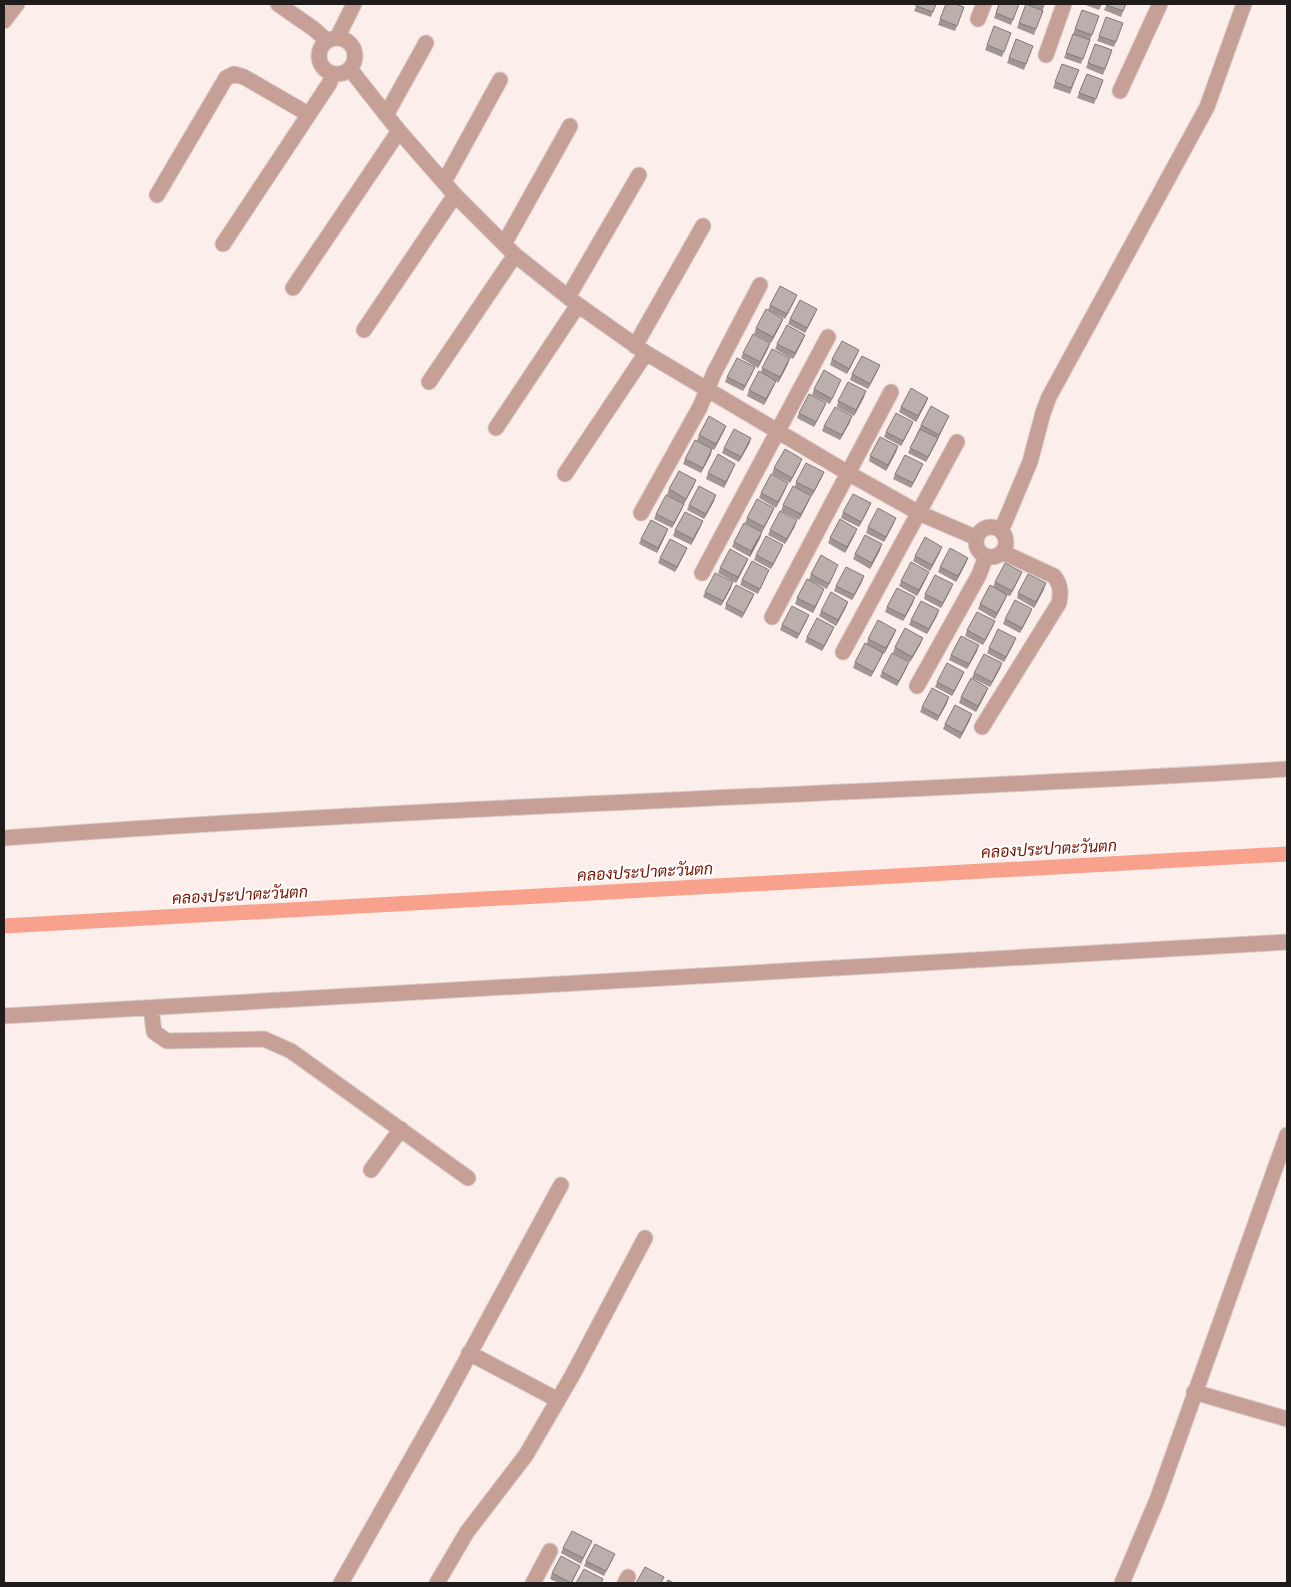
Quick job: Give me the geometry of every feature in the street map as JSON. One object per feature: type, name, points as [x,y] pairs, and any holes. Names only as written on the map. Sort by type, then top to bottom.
[{"type":"street","points":[[4,21],[17,4]]},
{"type":"street","points":[[278,4],[332,39],[344,39],[354,49],[354,63],[350,69],[344,73],[333,74],[324,69],[318,56],[320,49],[332,39],[354,4]]},
{"type":"street","points":[[978,19],[984,4]]},
{"type":"street","points":[[1046,55],[1064,4]]},
{"type":"street","points":[[1120,90],[1160,4]]},
{"type":"street","points":[[1001,531],[1030,462],[1049,397],[1207,107],[1244,4]]},
{"type":"street","points":[[386,115],[426,43]]},
{"type":"street","points":[[350,69],[399,132],[455,195],[515,255],[573,301],[640,349],[706,390],[918,513],[977,538]]},
{"type":"street","points":[[158,195],[226,78],[234,74],[244,77],[308,114]]},
{"type":"street","points":[[223,244],[308,114],[330,84],[333,74]]},
{"type":"street","points":[[444,182],[500,80]]},
{"type":"street","points":[[504,244],[570,126]]},
{"type":"street","points":[[294,288],[399,132]]},
{"type":"street","points":[[496,428],[573,301],[639,175]]},
{"type":"street","points":[[364,330],[455,195]]},
{"type":"street","points":[[565,474],[640,349],[703,226]]},
{"type":"street","points":[[429,382],[515,255]]},
{"type":"street","points":[[641,513],[700,407],[706,390],[760,285]]},
{"type":"street","points":[[702,573],[828,337]]},
{"type":"street","points":[[772,617],[891,392]]},
{"type":"street","points":[[843,652],[957,442]]},
{"type":"street","points":[[996,528],[1001,531],[1006,541],[1002,552],[997,556],[986,556],[978,549],[977,538],[984,529],[996,528]]},
{"type":"street","points":[[982,727],[1059,603],[1061,591],[1060,583],[1054,576],[1002,552]]},
{"type":"street","points":[[917,686],[979,575],[986,556]]},
{"type":"street","points":[[4,838],[230,822],[822,794],[1287,769]]},
{"type":"street","points":[[4,1016],[1287,942]]},
{"type":"street","points":[[150,1008],[154,1032],[167,1041],[254,1038],[274,1042],[291,1051],[468,1178]]},
{"type":"street","points":[[371,1170],[401,1129]]},
{"type":"street","points":[[1122,1583],[1157,1500],[1287,1135]]},
{"type":"street","points":[[341,1583],[561,1185]]},
{"type":"street","points":[[437,1583],[467,1532],[514,1472],[558,1400],[645,1238]]},
{"type":"street","points":[[469,1352],[558,1400]]},
{"type":"street","points":[[1194,1392],[1287,1420]]},
{"type":"street","points":[[533,1583],[550,1551]]},
{"type":"building","points":[[917,4],[936,4],[933,12],[916,6]]},
{"type":"building","points":[[946,4],[964,7],[957,26],[940,19]]},
{"type":"building","points":[[999,4],[1019,4],[1013,20],[996,13]]},
{"type":"building","points":[[1026,4],[1043,11],[1036,29],[1019,23]]},
{"type":"building","points":[[1107,4],[1126,4],[1123,11]]},
{"type":"building","points":[[1082,10],[1099,16],[1092,35],[1075,29]]},
{"type":"building","points":[[1106,17],[1123,23],[1116,42],[1099,36]]},
{"type":"building","points":[[994,26],[1011,33],[1004,52],[987,45]]},
{"type":"building","points":[[1073,34],[1090,40],[1083,59],[1066,53]]},
{"type":"building","points":[[1016,39],[1033,46],[1026,64],[1009,58]]},
{"type":"building","points":[[1095,44],[1112,50],[1105,69],[1088,63]]},
{"type":"building","points":[[1062,64],[1079,70],[1071,88],[1055,82]]},
{"type":"building","points":[[1087,74],[1103,80],[1096,99],[1079,93]]},
{"type":"building","points":[[780,286],[797,295],[787,314],[770,305]]},
{"type":"building","points":[[800,300],[817,309],[807,328],[790,319]]},
{"type":"building","points":[[766,309],[783,319],[773,337],[756,328]]},
{"type":"building","points":[[787,325],[805,335],[795,353],[777,344]]},
{"type":"building","points":[[753,334],[770,343],[760,362],[743,353]]},
{"type":"building","points":[[842,341],[859,350],[849,369],[832,359]]},
{"type":"building","points":[[772,349],[790,358],[780,377],[762,368]]},
{"type":"building","points":[[862,356],[880,365],[870,384],[852,374]]},
{"type":"building","points":[[737,358],[755,367],[745,386],[727,377]]},
{"type":"building","points":[[824,370],[841,380],[832,399],[814,389]]},
{"type":"building","points":[[759,371],[776,381],[766,399],[749,390]]},
{"type":"building","points":[[848,382],[866,391],[856,410],[838,401]]},
{"type":"building","points":[[911,388],[928,398],[918,416],[901,407]]},
{"type":"building","points":[[809,394],[826,403],[816,422],[799,413]]},
{"type":"building","points":[[931,406],[949,416],[939,435],[921,425]]},
{"type":"building","points":[[835,407],[852,416],[842,435],[824,426]]},
{"type":"building","points":[[896,413],[913,422],[903,441],[886,432]]},
{"type":"building","points":[[709,416],[726,426],[716,444],[699,435]]},
{"type":"building","points":[[734,429],[751,438],[741,457],[724,448]]},
{"type":"building","points":[[920,429],[938,438],[928,457],[910,448]]},
{"type":"building","points":[[880,437],[898,446],[888,465],[870,456]]},
{"type":"building","points":[[695,440],[712,449],[703,468],[685,459]]},
{"type":"building","points":[[785,449],[802,459],[792,478],[774,468]]},
{"type":"building","points":[[718,454],[735,464],[726,482],[708,473]]},
{"type":"building","points":[[905,455],[923,464],[913,483],[895,474]]},
{"type":"building","points":[[806,463],[824,472],[814,491],[796,482]]},
{"type":"building","points":[[679,471],[696,480],[686,499],[669,489]]},
{"type":"building","points":[[771,474],[788,483],[778,502],[761,493]]},
{"type":"building","points":[[699,486],[716,495],[706,514],[689,505]]},
{"type":"building","points":[[793,486],[811,496],[801,514],[783,505]]},
{"type":"building","points":[[853,494],[871,503],[861,522],[843,512]]},
{"type":"building","points":[[666,495],[684,504],[674,523],[656,514]]},
{"type":"building","points":[[757,499],[774,508],[764,527],[747,518]]},
{"type":"building","points":[[878,508],[896,518],[886,537],[868,527]]},
{"type":"building","points":[[780,511],[797,520],[787,539],[770,530]]},
{"type":"building","points":[[685,512],[703,521],[693,539],[675,530]]},
{"type":"building","points":[[840,519],[857,529],[847,547],[830,538]]},
{"type":"building","points":[[651,520],[668,529],[658,548],[641,539]]},
{"type":"building","points":[[744,523],[762,532],[751,551],[734,542]]},
{"type":"building","points":[[865,535],[882,544],[872,563],[855,554]]},
{"type":"building","points":[[766,536],[783,545],[773,564],[756,555]]},
{"type":"building","points":[[925,537],[942,547],[932,565],[915,556]]},
{"type":"building","points":[[670,539],[687,548],[677,567],[660,558]]},
{"type":"building","points":[[950,548],[968,558],[958,576],[940,567]]},
{"type":"building","points":[[730,549],[748,559],[738,577],[720,568]]},
{"type":"building","points":[[821,555],[838,565],[829,584],[811,574]]},
{"type":"building","points":[[752,561],[769,570],[760,589],[742,580]]},
{"type":"building","points":[[911,562],[929,572],[919,590],[901,581]]},
{"type":"building","points":[[1005,563],[1022,572],[1012,591],[995,582]]},
{"type":"building","points":[[846,567],[864,576],[854,595],[836,586]]},
{"type":"building","points":[[715,573],[733,582],[723,601],[705,592]]},
{"type":"building","points":[[1028,574],[1046,583],[1036,602],[1018,593]]},
{"type":"building","points":[[935,575],[953,584],[943,603],[925,594]]},
{"type":"building","points":[[807,579],[824,589],[815,607],[797,598]]},
{"type":"building","points":[[736,585],[754,594],[744,613],[726,604]]},
{"type":"building","points":[[990,585],[1007,595],[997,613],[980,604]]},
{"type":"building","points":[[897,588],[915,597],[905,616],[887,607]]},
{"type":"building","points":[[831,592],[848,602],[838,620],[821,611]]},
{"type":"building","points":[[1015,600],[1032,609],[1022,628],[1005,619]]},
{"type":"building","points":[[921,601],[939,610],[929,629],[911,620]]},
{"type":"building","points":[[792,606],[809,615],[799,634],[782,625]]},
{"type":"building","points":[[977,612],[995,621],[985,640],[967,630]]},
{"type":"building","points":[[817,618],[834,627],[824,646],[807,637]]},
{"type":"building","points":[[878,620],[896,630],[886,648],[868,639]]},
{"type":"building","points":[[905,628],[923,638],[912,657],[895,647]]},
{"type":"building","points":[[998,629],[1016,638],[1006,657],[989,648]]},
{"type":"building","points":[[961,636],[979,645],[969,664],[951,655]]},
{"type":"building","points":[[865,643],[883,653],[873,672],[855,662]]},
{"type":"building","points":[[892,653],[909,662],[899,681],[882,672]]},
{"type":"building","points":[[984,654],[1002,663],[992,682],[974,673]]},
{"type":"building","points":[[947,663],[964,672],[954,691],[937,682]]},
{"type":"building","points":[[971,678],[988,688],[978,706],[961,697]]},
{"type":"building","points":[[932,688],[949,697],[939,716],[922,707]]},
{"type":"building","points":[[955,705],[972,714],[962,733],[945,724]]},
{"type":"building","points":[[572,1531],[592,1541],[583,1558],[563,1548]]},
{"type":"building","points":[[595,1544],[615,1554],[606,1571],[586,1561]]},
{"type":"building","points":[[561,1556],[580,1566],[571,1583],[552,1573]]},
{"type":"building","points":[[645,1567],[664,1577],[661,1583],[636,1583]]},
{"type":"building","points":[[584,1569],[603,1579],[601,1583],[576,1583]]},
{"type":"waterway","name":"คลองประปาตะวันตก","points":[[4,926],[1287,854]]}]
